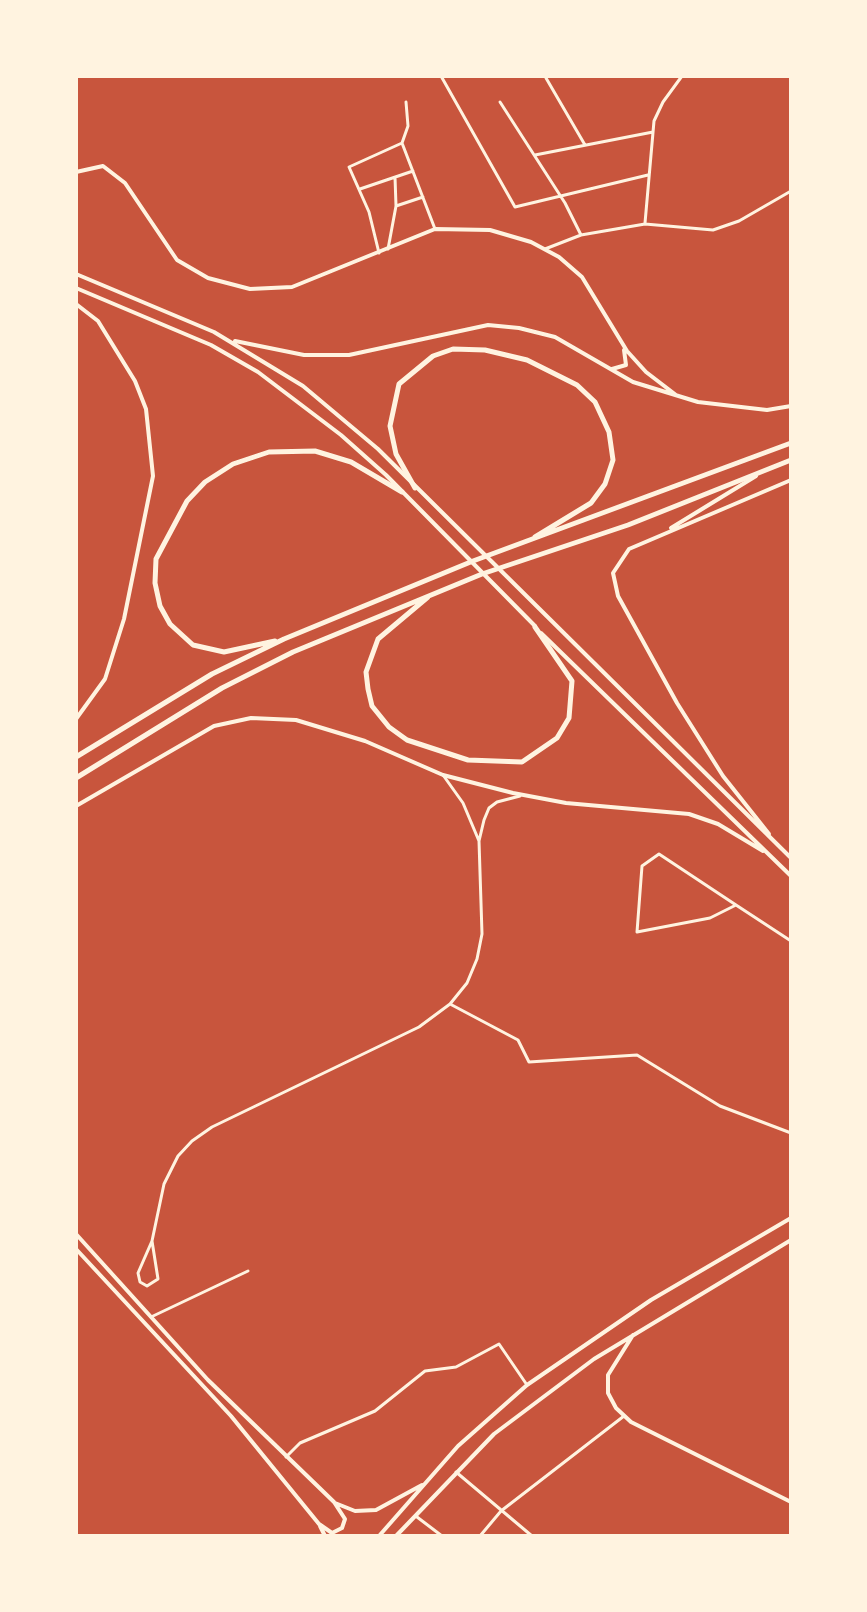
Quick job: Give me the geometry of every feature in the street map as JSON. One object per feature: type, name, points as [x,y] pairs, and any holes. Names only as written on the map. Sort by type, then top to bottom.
[{"type":"highway","points":[[415,488],[396,454],[390,426],[393,402],[399,384],[433,356],[453,349],[485,350],[527,360],[577,385],[595,402],[609,432],[613,460],[605,484],[591,503],[524,543]]},
{"type":"highway","points":[[76,757],[212,674],[284,639],[524,543],[791,443]]},
{"type":"highway","points":[[284,639],[224,652],[193,645],[170,624],[160,606],[155,583],[156,559],[187,501],[205,482],[233,464],[269,452],[315,451],[351,462],[402,492]]},
{"type":"highway","points":[[76,778],[222,688],[293,652],[482,574],[628,525],[791,460]]},
{"type":"highway","points":[[433,593],[378,639],[366,672],[372,706],[389,727],[407,740],[468,760],[503,764],[522,762],[557,738],[569,718],[572,681],[535,627]]},
{"type":"main road","points":[[76,172],[103,166],[125,183],[177,260],[208,278],[250,289],[292,287],[435,229],[490,230],[545,249],[582,277],[627,351],[646,372],[676,395]]},
{"type":"main road","points":[[76,274],[225,338],[267,350],[349,355],[488,325],[555,337],[633,382],[698,402],[767,410],[791,406]]},
{"type":"main road","points":[[76,288],[211,345],[258,372],[341,435],[791,876]]},
{"type":"main road","points":[[76,304],[98,321],[135,381],[146,409],[153,476],[124,619],[105,679],[76,719]]},
{"type":"main road","points":[[225,338],[303,386],[360,433],[791,858]]},
{"type":"main road","points":[[610,369],[626,365],[622,344]]},
{"type":"main road","points":[[655,537],[763,472]]},
{"type":"main road","points":[[778,845],[723,776],[677,703],[613,583],[617,563],[629,549],[791,480]]},
{"type":"main road","points":[[76,806],[214,726],[251,718],[296,720],[365,741],[443,775],[524,795],[566,803],[689,814],[718,824],[771,856]]},
{"type":"main road","points":[[379,1536],[458,1446],[527,1385],[651,1300],[791,1218]]},
{"type":"main road","points":[[76,1234],[151,1317],[286,1457],[334,1502],[345,1519],[342,1528],[332,1533],[319,1524]]},
{"type":"main road","points":[[396,1536],[494,1434],[635,1333],[791,1240]]},
{"type":"main road","points":[[76,1249],[231,1416],[319,1524],[325,1536]]},
{"type":"main road","points":[[635,1333],[608,1375],[608,1393],[624,1415],[791,1502]]},
{"type":"main road","points":[[334,1502],[355,1511],[376,1510],[424,1484]]},
{"type":"street","points":[[441,76],[515,207],[557,194],[648,175]]},
{"type":"street","points":[[645,224],[653,132],[663,102],[682,76]]},
{"type":"street","points":[[546,78],[585,145]]},
{"type":"street","points":[[406,102],[408,126],[402,143],[435,229]]},
{"type":"street","points":[[500,102],[565,203],[581,235]]},
{"type":"street","points":[[533,155],[653,132]]},
{"type":"street","points":[[379,253],[350,166],[402,143]]},
{"type":"street","points":[[360,189],[413,171]]},
{"type":"street","points":[[388,249],[396,206],[395,177]]},
{"type":"street","points":[[545,249],[581,235],[645,224],[713,230],[739,221],[791,191]]},
{"type":"street","points":[[396,206],[423,197]]},
{"type":"street","points":[[443,775],[463,803],[479,841]]},
{"type":"street","points":[[152,1241],[159,1274],[156,1282],[147,1286],[140,1282],[138,1273],[152,1241],[164,1184],[178,1156],[192,1141],[212,1127],[419,1027],[450,1004],[467,983],[477,959],[482,934],[479,841],[489,808],[524,795]]},
{"type":"street","points":[[736,905],[710,918],[637,932],[642,866],[659,854],[791,941]]},
{"type":"street","points":[[450,1004],[518,1040],[529,1062],[637,1055],[720,1106],[791,1133]]},
{"type":"street","points":[[151,1317],[248,1271]]},
{"type":"street","points":[[286,1457],[300,1443],[375,1411],[425,1371],[456,1367],[499,1344],[527,1385]]},
{"type":"street","points":[[480,1536],[501,1511],[624,1415]]},
{"type":"street","points":[[456,1472],[532,1536]]},
{"type":"street","points":[[415,1516],[442,1536]]}]
